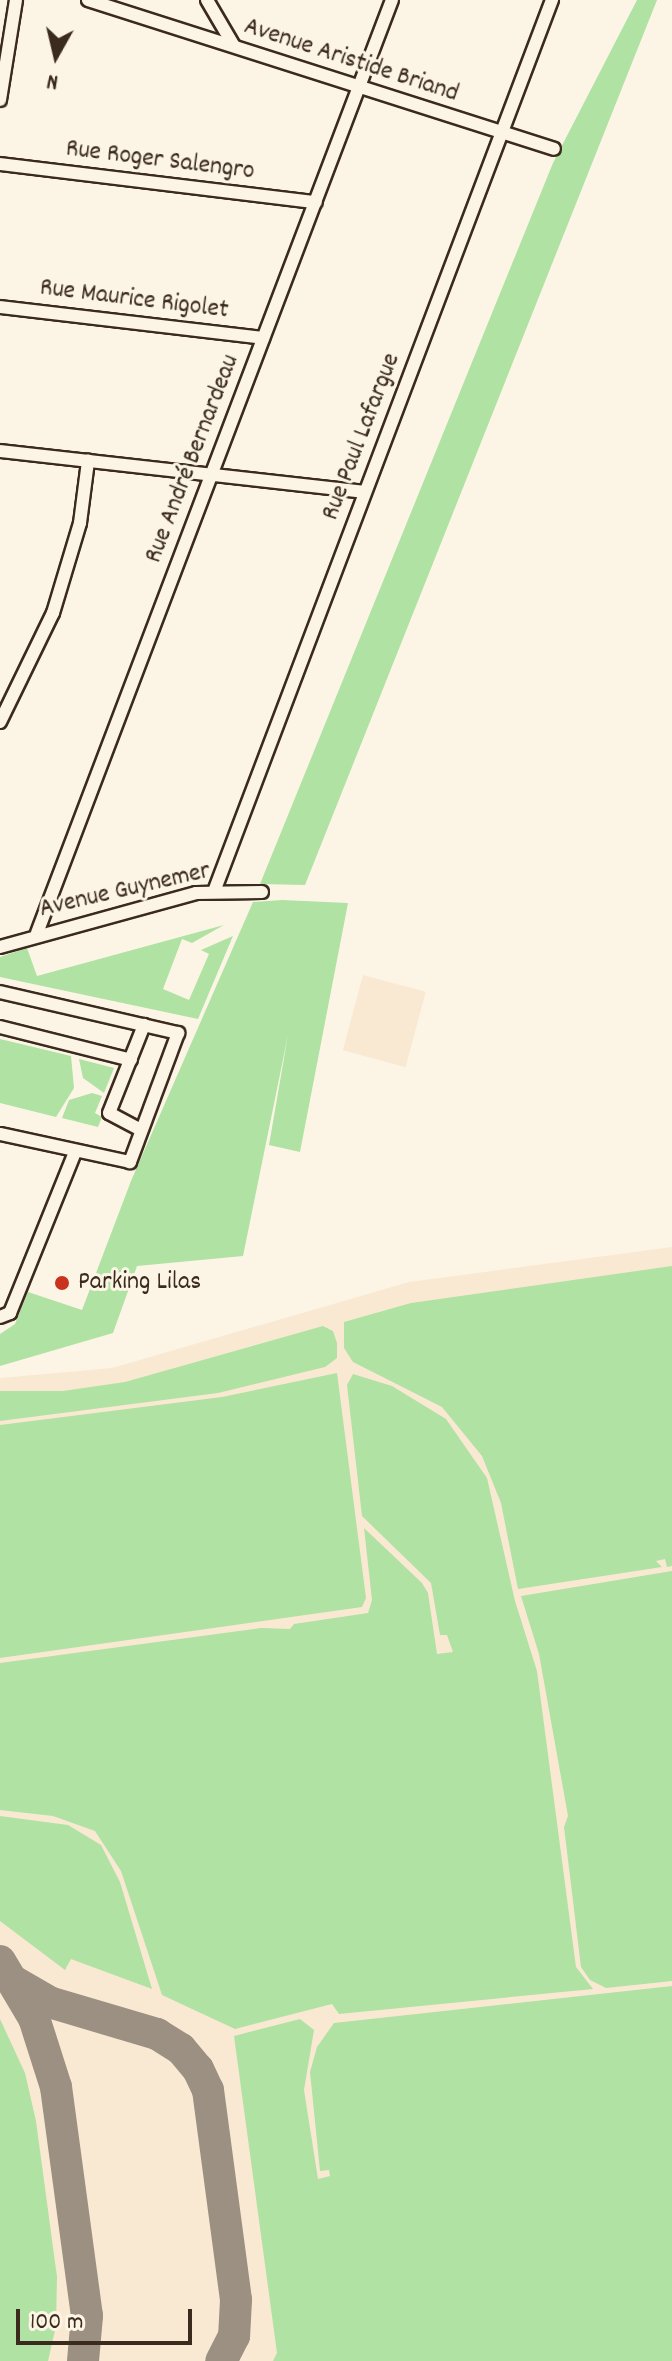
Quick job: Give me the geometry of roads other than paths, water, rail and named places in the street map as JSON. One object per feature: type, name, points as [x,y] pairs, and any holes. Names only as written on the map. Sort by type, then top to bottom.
[{"type":"street","points":[[0,100],[6,24],[16,0]]},
{"type":"street","name":"Avenue Aristide Briand","points":[[88,0],[554,149]]},
{"type":"street","points":[[207,0],[234,46]]},
{"type":"street","name":"Rue André Bernardeau","points":[[37,933],[392,0]]},
{"type":"street","name":"Rue Paul Lafargue","points":[[215,889],[552,0]]},
{"type":"street","name":"Rue Roger Salengro","points":[[0,164],[316,202]]},
{"type":"street","name":"Rue Maurice Rigolet","points":[[0,307],[263,338]]},
{"type":"street","points":[[0,451],[364,492]]},
{"type":"street","points":[[0,722],[53,613],[80,523],[88,461]]},
{"type":"street","name":"Avenue Guynemer","points":[[0,947],[37,933],[215,889],[262,892]]},
{"type":"street","points":[[0,992],[178,1033],[130,1162],[0,1134]]},
{"type":"street","points":[[141,1130],[109,1113],[144,1025]]},
{"type":"street","points":[[0,1027],[131,1060]]},
{"type":"street","points":[[5,1315],[75,1152]]},
{"type":"place","name":"Parking Lilas","points":[[62,1283]]}]
